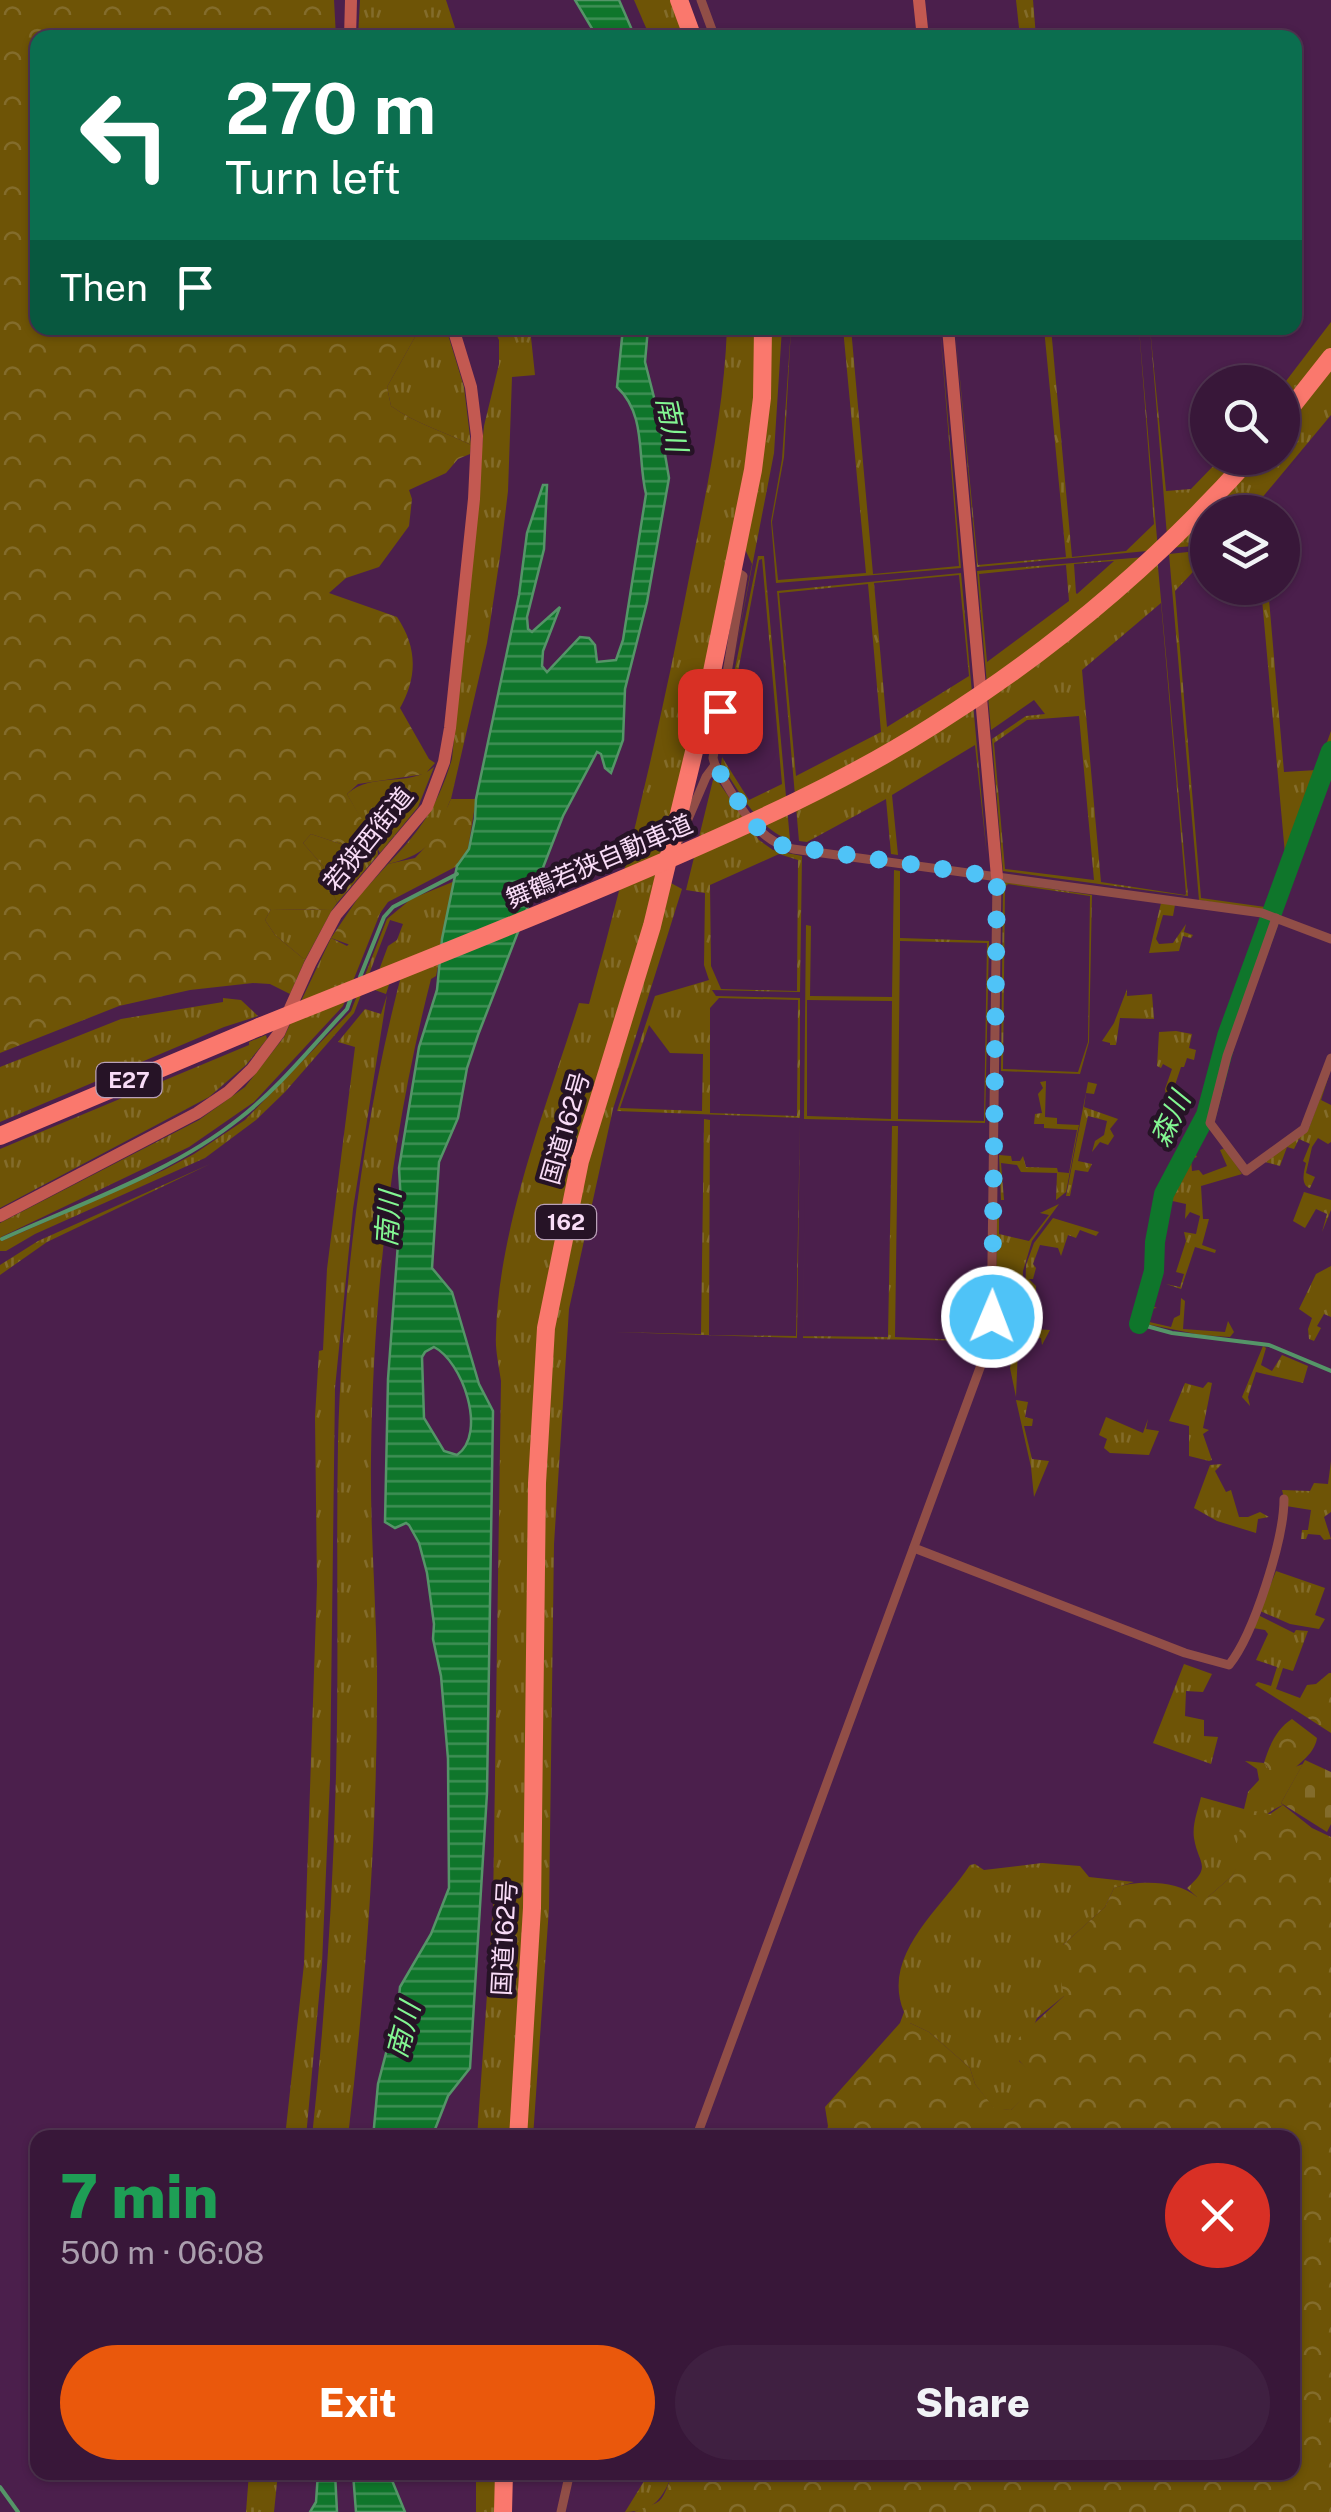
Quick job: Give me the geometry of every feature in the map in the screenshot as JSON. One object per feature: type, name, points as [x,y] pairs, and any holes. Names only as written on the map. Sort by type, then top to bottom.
[{"type":"highway","points":[[679,0],[690,30]]},
{"type":"highway","name":"国道162号","points":[[518,2130],[532,1892],[537,1483],[546,1328],[580,1161],[674,845],[734,570],[758,438],[763,335]]},
{"type":"highway","points":[[1300,396],[1331,357]]},
{"type":"highway","name":"舞鶴若狭自動車道","points":[[0,1136],[703,845],[813,794],[983,694],[1092,611],[1174,537],[1234,475]]},
{"type":"highway","points":[[503,2512],[504,2480]]},
{"type":"street","points":[[350,30],[351,0]]},
{"type":"street","points":[[700,0],[712,30]]},
{"type":"street","points":[[919,0],[921,30]]},
{"type":"street","name":"若狭西街道","points":[[0,1216],[182,1122],[240,1082],[273,1043],[336,915],[427,807],[444,762],[450,728],[477,460],[474,403],[455,335]]},
{"type":"street","points":[[699,2130],[991,1338],[997,877],[949,335]]},
{"type":"street","points":[[674,845],[681,838],[706,777],[715,765],[726,665],[743,576],[734,570]]},
{"type":"street","points":[[715,765],[750,820],[774,844],[1272,917],[1331,938]]},
{"type":"street","points":[[1272,917],[1249,981],[1210,1123],[1246,1171],[1304,1129],[1331,1058]]},
{"type":"street","points":[[914,1548],[1186,1653],[1229,1665],[1272,1568],[1284,1499]]},
{"type":"street","points":[[561,2512],[568,2480]]},
{"type":"green space","points":[[0,0],[334,0],[336,30],[30,30],[30,335],[416,335],[387,387],[391,406],[471,445],[470,454],[458,459],[446,473],[409,490],[409,526],[379,567],[346,578],[329,593],[397,617],[409,640],[413,663],[410,685],[400,708],[435,763],[425,774],[358,784],[347,794],[377,845],[378,855],[353,852],[311,834],[303,843],[323,866],[337,903],[332,910],[271,909],[265,920],[275,935],[305,960],[290,994],[270,984],[253,983],[190,990],[119,1006],[0,1053]]},
{"type":"green space","points":[[360,0],[446,0],[456,30],[358,30]]},
{"type":"green space","points":[[634,0],[673,0],[684,30],[647,30]]},
{"type":"green space","points":[[1016,0],[1033,0],[1035,30],[1019,30]]},
{"type":"green space","points":[[1331,322],[1331,415],[1300,452],[1298,365]]},
{"type":"green space","points":[[416,335],[448,335],[464,387],[471,445],[391,406],[387,387]]},
{"type":"green space","points":[[496,335],[531,335],[535,375],[512,377],[508,491],[487,643],[451,799],[439,830],[422,850],[388,864],[427,816],[452,759],[484,426],[499,364]]},
{"type":"green space","points":[[726,335],[758,335],[753,438],[682,788],[546,1295],[528,1842],[512,2130],[478,2130],[493,1908],[499,1294],[526,1167],[579,1003],[589,1004],[618,896],[669,677],[709,478]]},
{"type":"green space","points":[[767,335],[782,335],[774,453],[731,675],[752,564],[744,547]]},
{"type":"green space","points":[[791,335],[784,457],[772,522],[778,580],[866,573],[844,335],[852,335],[873,574],[959,566],[941,335],[961,568],[776,583],[771,521],[782,459]]},
{"type":"green space","points":[[956,335],[978,565],[1066,557],[1045,335],[1052,335],[1072,557],[1126,551],[1154,524],[1140,335],[1158,550],[977,567]]},
{"type":"green space","points":[[1151,335],[1166,491],[1191,489],[1205,475],[1281,475],[1264,495],[1190,495],[1190,546],[1168,548]]},
{"type":"green space","points":[[1190,552],[1190,575],[1175,591],[1201,898],[1265,907],[1285,854],[1263,605],[1269,605],[1284,772],[1317,770],[1331,731],[1331,743],[1269,911],[1199,900],[1169,554]]},
{"type":"green space","points":[[758,556],[764,556],[790,840],[759,818],[721,765],[722,757],[749,800],[782,784],[762,559],[722,755]]},
{"type":"green space","points":[[1157,556],[1188,896],[1003,871],[992,739],[1026,716],[1045,714],[1034,700],[991,730],[977,571]],"holes":[[[1114,561],[1077,594],[1074,564]],[[1066,565],[1069,601],[987,662],[979,574]],[[1161,603],[1185,895],[1101,882],[1082,670]],[[1079,716],[1094,880],[1005,869],[994,743],[1027,720]]]},
{"type":"green space","points":[[961,573],[987,856],[975,745],[892,795],[898,855],[891,854],[886,799],[807,842],[799,841],[777,591]],"holes":[[[959,575],[969,676],[887,727],[874,583]],[[868,584],[881,732],[796,776],[779,593]]]},
{"type":"green space","points":[[434,767],[418,807],[380,853],[347,794],[368,783],[414,777]]},
{"type":"green space","points":[[713,780],[717,780],[759,840],[773,850],[802,856],[800,992],[712,990],[716,996],[800,998],[800,1118],[617,1111],[655,996],[709,980],[704,965],[705,893],[686,890]],"holes":[[[779,854],[798,860],[797,991],[721,989],[711,966],[710,885]],[[719,998],[798,1000],[797,1116],[710,1113],[710,1008]],[[649,1025],[670,1053],[703,1054],[702,1111],[620,1108]]]},
{"type":"green space","points":[[451,799],[476,799],[468,849],[457,866],[388,902],[356,947],[331,938],[360,895],[388,864],[415,858],[432,840]]},
{"type":"green space","points":[[311,834],[353,852],[378,855],[337,903],[323,866],[303,843]]},
{"type":"green space","points":[[894,870],[900,871],[900,938],[989,941],[985,1123],[804,1119],[806,925],[811,926],[810,996],[892,997]],"holes":[[[900,941],[987,943],[984,1121],[898,1119]],[[807,1000],[892,1001],[891,1119],[807,1116]]]},
{"type":"green space","points":[[455,881],[405,1097],[380,1277],[371,1458],[377,1670],[373,1846],[349,2130],[313,2130],[325,2002],[335,1820],[338,1442],[344,1323],[377,1080],[404,965],[396,963],[386,994],[372,989],[388,946],[397,940],[403,924],[390,920],[354,1013],[285,1092],[256,1120],[205,1158],[35,1234],[6,1251],[0,1251],[0,1223],[199,1120],[245,1087],[284,1037],[331,938],[347,946],[381,911],[343,1006],[254,1102],[189,1147],[1,1237],[2,1241],[164,1170],[245,1120],[351,1011],[387,919],[411,899]]},
{"type":"green space","points":[[669,882],[682,889],[613,1109],[569,1309],[554,1544],[549,1908],[533,2130],[524,2130],[541,1552],[552,1329],[571,1222]]},
{"type":"green space","points":[[1006,882],[1092,895],[1089,1042],[1080,1074],[1001,1071],[1003,884]],"holes":[[[1008,884],[1090,896],[1088,1042],[1078,1072],[1003,1069],[1005,887]]]},
{"type":"green space","points":[[1161,903],[1175,905],[1173,916],[1163,915],[1156,939],[1159,944],[1173,943],[1186,924],[1184,932],[1193,935],[1183,936],[1179,951],[1149,953]]},
{"type":"green space","points":[[271,909],[332,910],[305,960],[275,935],[265,920]]},
{"type":"green space","points":[[1127,989],[1127,996],[1152,994],[1154,1019],[1120,1018],[1116,1045],[1110,1045],[1102,1041],[1114,1023]]},
{"type":"green space","points":[[387,995],[353,1209],[335,1388],[330,1779],[322,1964],[307,2130],[286,2130],[304,1964],[317,1585],[315,1417],[319,1351],[323,1350],[327,1269],[355,1047],[338,1042],[365,1009],[381,1014]]},
{"type":"green space","points":[[223,998],[241,1000],[258,1016],[0,1122],[0,1067],[121,1019],[223,1002]]},
{"type":"green space","points":[[1159,1032],[1192,1034],[1189,1048],[1196,1050],[1194,1060],[1187,1058],[1181,1067],[1173,1091],[1177,1093],[1174,1103],[1188,1112],[1167,1101],[1165,1089],[1172,1069],[1163,1064],[1161,1068],[1157,1066]]},
{"type":"green space","points":[[266,1035],[267,1039],[246,1065],[209,1097],[0,1208],[0,1149]]},
{"type":"green space","points":[[1331,1069],[1321,1100],[1331,1105],[1331,1142],[1318,1138],[1312,1147],[1306,1173],[1315,1177],[1310,1188],[1304,1181],[1303,1161],[1310,1144],[1299,1139],[1294,1149],[1287,1147],[1280,1166],[1265,1162],[1309,1128]]},
{"type":"green space","points":[[1046,1081],[1045,1117],[1057,1118],[1057,1124],[1079,1125],[1066,1192],[1056,1200],[1057,1173],[1021,1172],[1017,1165],[1001,1163],[1001,1200],[999,1155],[1011,1156],[1012,1161],[1020,1161],[1023,1156],[1026,1167],[1057,1168],[1058,1172],[1069,1173],[1077,1130],[1034,1124],[1035,1114],[1042,1113],[1040,1082]]},
{"type":"green space","points":[[1088,1082],[1097,1084],[1094,1094],[1086,1093],[1084,1107],[1118,1119],[1110,1129],[1114,1136],[1108,1145],[1100,1142],[1092,1152],[1095,1141],[1104,1135],[1107,1121],[1088,1116],[1078,1161],[1092,1164],[1088,1172],[1075,1170],[1070,1196],[1066,1196]]},
{"type":"green space","points":[[704,1119],[710,1120],[709,1335],[796,1336],[800,1123],[797,1338],[615,1332],[701,1334]]},
{"type":"green space","points":[[892,1126],[898,1126],[895,1337],[984,1341],[803,1336],[888,1337]]},
{"type":"green space","points":[[1192,1148],[1197,1157],[1191,1159],[1192,1171],[1199,1170],[1203,1175],[1227,1166],[1220,1150],[1225,1148],[1242,1174],[1201,1186],[1203,1219],[1209,1219],[1202,1245],[1216,1250],[1215,1253],[1195,1247],[1181,1289],[1166,1284],[1180,1287],[1184,1274],[1176,1272],[1186,1241],[1184,1232],[1196,1234],[1200,1216],[1190,1212],[1185,1219],[1186,1204],[1168,1200],[1160,1271],[1149,1305],[1157,1308],[1148,1309],[1145,1321],[1171,1327],[1180,1315],[1181,1298],[1185,1301],[1183,1329],[1225,1332],[1228,1321],[1234,1332],[1230,1337],[1141,1323],[1156,1272],[1165,1196]]},
{"type":"green space","points":[[210,1164],[47,1242],[0,1275],[0,1265],[38,1241]]},
{"type":"green space","points":[[1304,1192],[1331,1200],[1322,1232],[1327,1214],[1316,1209],[1305,1228],[1293,1221]]},
{"type":"green space","points":[[1059,1204],[1032,1241],[1023,1271],[1022,1300],[996,1289],[999,1206],[999,1234],[1029,1241],[1049,1215],[1040,1213]]},
{"type":"green space","points":[[1053,1218],[1099,1232],[1096,1236],[1080,1230],[1076,1238],[1068,1235],[1061,1256],[1058,1248],[1040,1245],[1033,1264],[1033,1279],[1029,1279],[1036,1286],[1036,1295],[1028,1303],[1026,1265],[1034,1243]]},
{"type":"green space","points":[[1331,1266],[1331,1317],[1324,1314],[1314,1341],[1309,1339],[1308,1329],[1312,1318],[1299,1309],[1316,1274]]},
{"type":"green space","points":[[1020,1323],[1031,1329],[1050,1330],[1042,1345],[1041,1338],[1025,1337],[1023,1348],[1018,1348],[1016,1397],[1010,1368]]},
{"type":"green space","points":[[1263,1346],[1266,1348],[1261,1365],[1272,1371],[1282,1355],[1308,1366],[1303,1383],[1256,1372],[1248,1397],[1250,1406],[1242,1397]]},
{"type":"green space","points":[[1185,1383],[1203,1388],[1212,1383],[1203,1428],[1209,1430],[1203,1434],[1212,1460],[1209,1461],[1189,1456],[1189,1426],[1169,1421]]},
{"type":"green space","points":[[1016,1400],[1028,1402],[1025,1417],[1033,1419],[1032,1426],[1024,1426],[1032,1459],[1049,1461],[1034,1497],[1031,1467]]},
{"type":"green space","points":[[1106,1417],[1143,1433],[1148,1419],[1146,1429],[1159,1431],[1149,1455],[1110,1453],[1104,1448],[1107,1439],[1099,1435]]},
{"type":"green space","points":[[1331,1461],[1331,1512],[1324,1517],[1331,1539],[1308,1534],[1301,1539],[1302,1530],[1308,1530],[1311,1510],[1286,1506],[1282,1490],[1310,1491],[1314,1483],[1328,1484]]},
{"type":"green space","points":[[1222,1464],[1215,1471],[1226,1492],[1231,1490],[1239,1517],[1260,1512],[1269,1517],[1258,1519],[1256,1533],[1217,1521],[1194,1508],[1210,1465]]},
{"type":"green space","points":[[1276,1571],[1325,1588],[1315,1615],[1325,1619],[1319,1629],[1290,1624],[1260,1611]]},
{"type":"green space","points":[[1258,1615],[1294,1633],[1308,1631],[1293,1671],[1283,1668],[1276,1689],[1300,1698],[1300,1713],[1255,1685],[1258,1682],[1271,1686],[1277,1667],[1256,1660],[1268,1634],[1253,1628]]},
{"type":"green space","points":[[1184,1664],[1212,1674],[1203,1692],[1186,1691],[1185,1716],[1204,1720],[1204,1736],[1218,1737],[1211,1764],[1153,1743]]},
{"type":"green space","points":[[1329,1673],[1331,1733],[1300,1713],[1300,1698],[1307,1685],[1316,1684]]},
{"type":"green space","points":[[1292,1719],[1317,1738],[1315,1745],[1285,1779],[1270,1777],[1264,1763],[1268,1750],[1278,1732]]},
{"type":"green space","points":[[1305,1760],[1331,1772],[1331,1824],[1327,1832],[1281,1803]]},
{"type":"green space","points":[[1245,1761],[1264,1763],[1269,1769],[1303,1764],[1283,1805],[1257,1821],[1243,1838],[1232,1876],[1208,1897],[1197,1897],[1187,1888],[1202,1869],[1194,1833],[1201,1797],[1244,1809],[1248,1792],[1259,1780],[1257,1769]]},
{"type":"green space","points":[[1283,1805],[1312,1828],[1331,1837],[1331,2512],[634,2512],[660,2500],[670,2480],[1300,2480],[1300,2130],[827,2130],[825,2107],[900,2023],[910,2023],[929,2032],[970,2068],[975,2084],[994,2108],[1011,2110],[1027,2092],[1031,2079],[1010,2050],[1011,2045],[1064,1996],[1057,1961],[1063,1945],[1105,1907],[1114,1888],[1157,1883],[1208,1897],[1232,1876],[1237,1866],[1234,1857],[1244,1809],[1270,1814]]},
{"type":"green space","points":[[1042,1863],[1080,1866],[1089,1877],[1134,1882],[1114,1888],[1105,1907],[1063,1945],[1064,1996],[1037,2018],[1019,2061],[1031,2075],[1031,2086],[1011,2110],[994,2109],[975,2084],[970,2068],[929,2032],[900,2023],[904,2012],[900,1971],[918,1933],[970,1865],[984,1870]]},
{"type":"green space","points":[[248,2480],[277,2480],[274,2512],[246,2512]]},
{"type":"green space","points":[[476,2480],[498,2480],[497,2512],[476,2512]]},
{"type":"green space","points":[[645,2480],[670,2480],[656,2502],[625,2512]]},
{"type":"water","points":[[575,0],[619,0],[632,30],[593,30]]},
{"type":"water","name":"南川","points":[[622,335],[647,335],[645,362],[669,478],[647,602],[625,689],[623,740],[611,773],[597,752],[563,816],[478,1035],[458,1118],[439,1162],[432,1268],[452,1292],[479,1384],[493,1411],[487,1793],[470,2068],[448,2096],[435,2130],[374,2130],[378,2084],[400,1987],[431,1934],[449,1888],[448,1759],[427,1573],[419,1543],[409,1525],[395,1528],[385,1522],[388,1379],[401,1203],[399,1168],[419,1047],[437,990],[442,939],[457,866],[469,849],[519,595],[527,533],[543,485],[547,485],[544,549],[527,617],[528,629],[532,632],[560,607],[543,651],[542,666],[547,672],[580,637],[589,638],[595,645],[597,662],[616,660],[623,640],[646,494],[637,424],[617,387]],"holes":[[[434,1347],[454,1367],[471,1415],[466,1445],[457,1455],[444,1451],[424,1418],[422,1357]]]},
{"type":"water","points":[[318,2480],[335,2480],[337,2512],[310,2512],[316,2502]]},
{"type":"water","points":[[354,2480],[392,2480],[405,2512],[356,2512]]},
{"type":"waterway","name":"森川","points":[[1139,1324],[1154,1271],[1164,1194],[1206,1115],[1227,1036],[1331,751]]},
{"type":"waterway","points":[[360,977],[384,917],[393,907],[457,874]]},
{"type":"waterway","points":[[2,1239],[125,1186],[213,1138],[282,1080],[347,1009],[352,995]]},
{"type":"waterway","name":"森川","points":[[1139,1324],[1172,1333],[1269,1345],[1331,1371]]},
{"type":"waterway","points":[[0,2487],[18,2512]]},
{"type":"route","points":[[720,711],[715,765],[750,820],[774,844],[997,877],[992,1317]]}]
